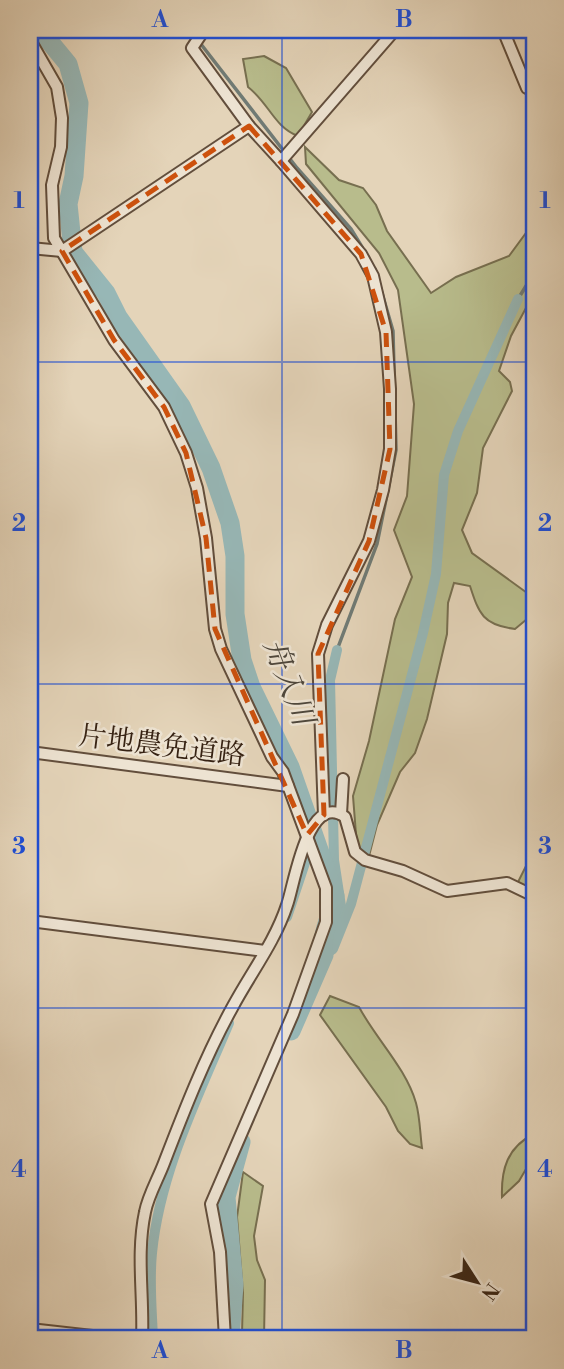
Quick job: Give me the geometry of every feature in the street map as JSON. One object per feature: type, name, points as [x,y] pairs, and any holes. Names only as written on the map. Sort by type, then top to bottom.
[{"type":"street","points":[[204,30],[192,48],[249,126],[283,159],[361,254],[373,276],[386,332],[390,378],[390,449],[383,490],[369,541],[327,625],[318,654],[332,814],[349,828],[361,858],[403,871],[447,891],[507,883],[534,896]]},
{"type":"street","points":[[283,159],[395,30]]},
{"type":"street","points":[[503,30],[527,88]]},
{"type":"street","points":[[30,40],[50,69],[61,108],[61,147],[51,207],[54,238],[114,340],[164,407],[186,453],[197,488],[206,538],[215,629],[221,649],[310,832],[326,888],[326,922],[293,1014],[211,1204],[220,1252],[225,1339]]},
{"type":"street","points":[[30,248],[62,251],[249,126]]},
{"type":"street","name":"片地農免道路","points":[[30,752],[288,786]]},
{"type":"street","points":[[142,1339],[141,1269],[145,1212],[199,1077],[232,1008],[288,905],[302,843],[310,832],[332,814],[342,779]]},
{"type":"street","points":[[30,921],[265,951]]},
{"type":"street","points":[[30,1329],[119,1339]]},
{"type":"highlighted area","points":[[249,126],[361,254],[386,332],[390,449],[383,490],[369,541],[318,654],[324,815],[307,835],[215,629],[206,538],[186,453],[164,407],[114,340],[62,251]]},
{"type":"green space","points":[[264,56],[286,68],[312,112],[298,136],[283,127],[248,87],[243,59]]},
{"type":"green space","points":[[305,147],[339,180],[363,188],[376,205],[387,231],[431,293],[456,277],[509,256],[534,222],[534,293],[511,336],[499,371],[510,382],[512,391],[483,448],[477,493],[462,530],[472,553],[534,598],[533,614],[515,629],[496,625],[480,611],[470,586],[454,583],[448,603],[447,634],[427,719],[415,753],[400,772],[377,825],[369,856],[357,847],[353,796],[369,741],[395,619],[412,577],[394,530],[407,496],[414,404],[398,290],[379,253],[306,164]]},
{"type":"green space","points":[[534,850],[534,894],[517,884]]},
{"type":"green space","points":[[330,996],[359,1007],[398,1066],[416,1103],[422,1148],[410,1144],[398,1131],[386,1107],[320,1015]]},
{"type":"green space","points":[[534,1134],[534,1170],[526,1169],[519,1181],[502,1197],[508,1160],[517,1146]]},
{"type":"green space","points":[[243,1172],[263,1186],[254,1236],[257,1260],[265,1280],[264,1339],[245,1339],[242,1334],[243,1293],[237,1217]]},
{"type":"waterway","name":"舟入川","points":[[40,30],[68,64],[79,103],[74,176],[68,204],[73,252],[106,293],[118,317],[181,406],[211,468],[230,523],[235,556],[235,614],[242,660],[251,687],[290,767],[335,896],[324,933],[324,955],[291,1031]]},
{"type":"waterway","points":[[190,30],[297,168],[351,229],[362,247]]},
{"type":"waterway","points":[[337,650],[377,544],[396,450],[393,331],[375,269]]},
{"type":"waterway","points":[[518,299],[534,273]]},
{"type":"waterway","points":[[324,955],[333,949],[351,904],[423,633],[436,574],[444,475],[458,431],[518,299]]},
{"type":"waterway","points":[[329,939],[341,906],[334,860],[330,680],[337,650]]},
{"type":"waterway","points":[[287,917],[314,836]]},
{"type":"waterway","points":[[153,1339],[151,1264],[163,1193],[182,1135],[229,1023]]},
{"type":"waterway","name":"舟入川","points":[[230,1339],[234,1285],[226,1197],[241,1142]]}]
